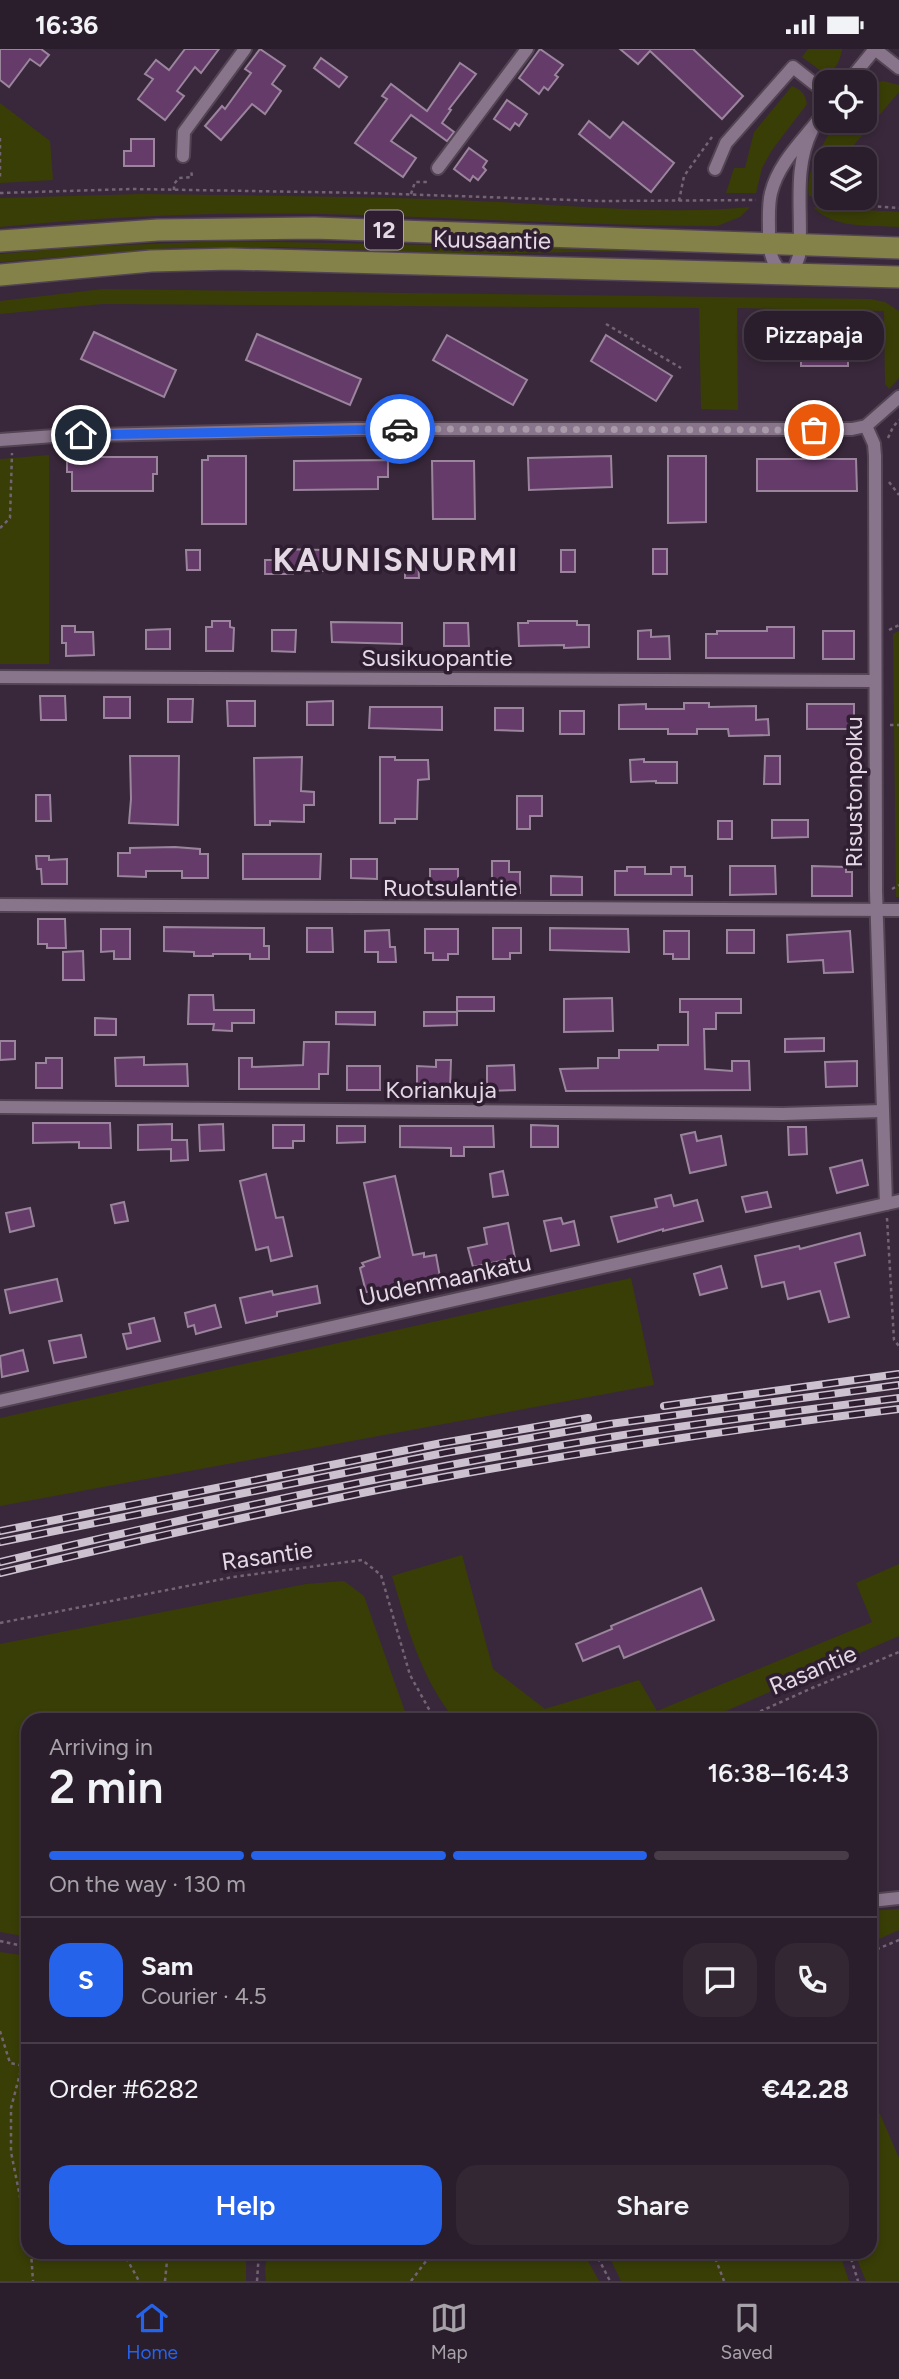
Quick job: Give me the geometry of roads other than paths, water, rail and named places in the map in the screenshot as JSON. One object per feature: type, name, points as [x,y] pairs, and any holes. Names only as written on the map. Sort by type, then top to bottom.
[{"type":"main road","name":"Kuusaantie","points":[[0,241],[158,229],[314,227],[899,248]]},
{"type":"main road","name":"Kuusaantie","points":[[0,275],[151,261],[231,260],[899,277]]},
{"type":"street","points":[[183,156],[184,132],[245,49]]},
{"type":"street","points":[[438,168],[527,49]]},
{"type":"street","points":[[858,70],[875,49],[899,68]]},
{"type":"street","points":[[715,169],[726,143],[793,67],[814,84]]},
{"type":"street","points":[[812,130],[800,165],[800,245],[797,264],[794,270],[786,275],[779,271],[768,244],[770,200],[777,176],[790,155],[814,127]]},
{"type":"street","points":[[0,440],[54,436],[343,429],[852,429],[866,426],[899,397]]},
{"type":"street","name":"Risustonpolku","points":[[866,426],[874,444],[875,456],[876,910],[882,1111],[893,1203]]},
{"type":"street","name":"Susikuopantie","points":[[0,677],[874,681]]},
{"type":"street","name":"Ruotsulantie","points":[[0,905],[899,910]]},
{"type":"street","name":"Koriankuja","points":[[0,1107],[783,1114],[882,1111]]},
{"type":"street","name":"Uudenmaankatu","points":[[0,1401],[893,1203]]},
{"type":"street","points":[[877,1900],[899,1898]]},
{"type":"railway","points":[[664,1406],[899,1374]]},
{"type":"railway","points":[[0,1542],[444,1453],[610,1424],[899,1385]]},
{"type":"railway","points":[[0,1562],[228,1510],[457,1464],[647,1432],[899,1398]]},
{"type":"railway","points":[[0,1573],[224,1522],[450,1476],[674,1439],[899,1409]]},
{"type":"railway","points":[[0,1531],[442,1443],[588,1418]]},
{"type":"place","name":"Pizzapaja","points":[[814,430]]},
{"type":"district","name":"KAUNISNURMI","points":[[396,560]]}]
